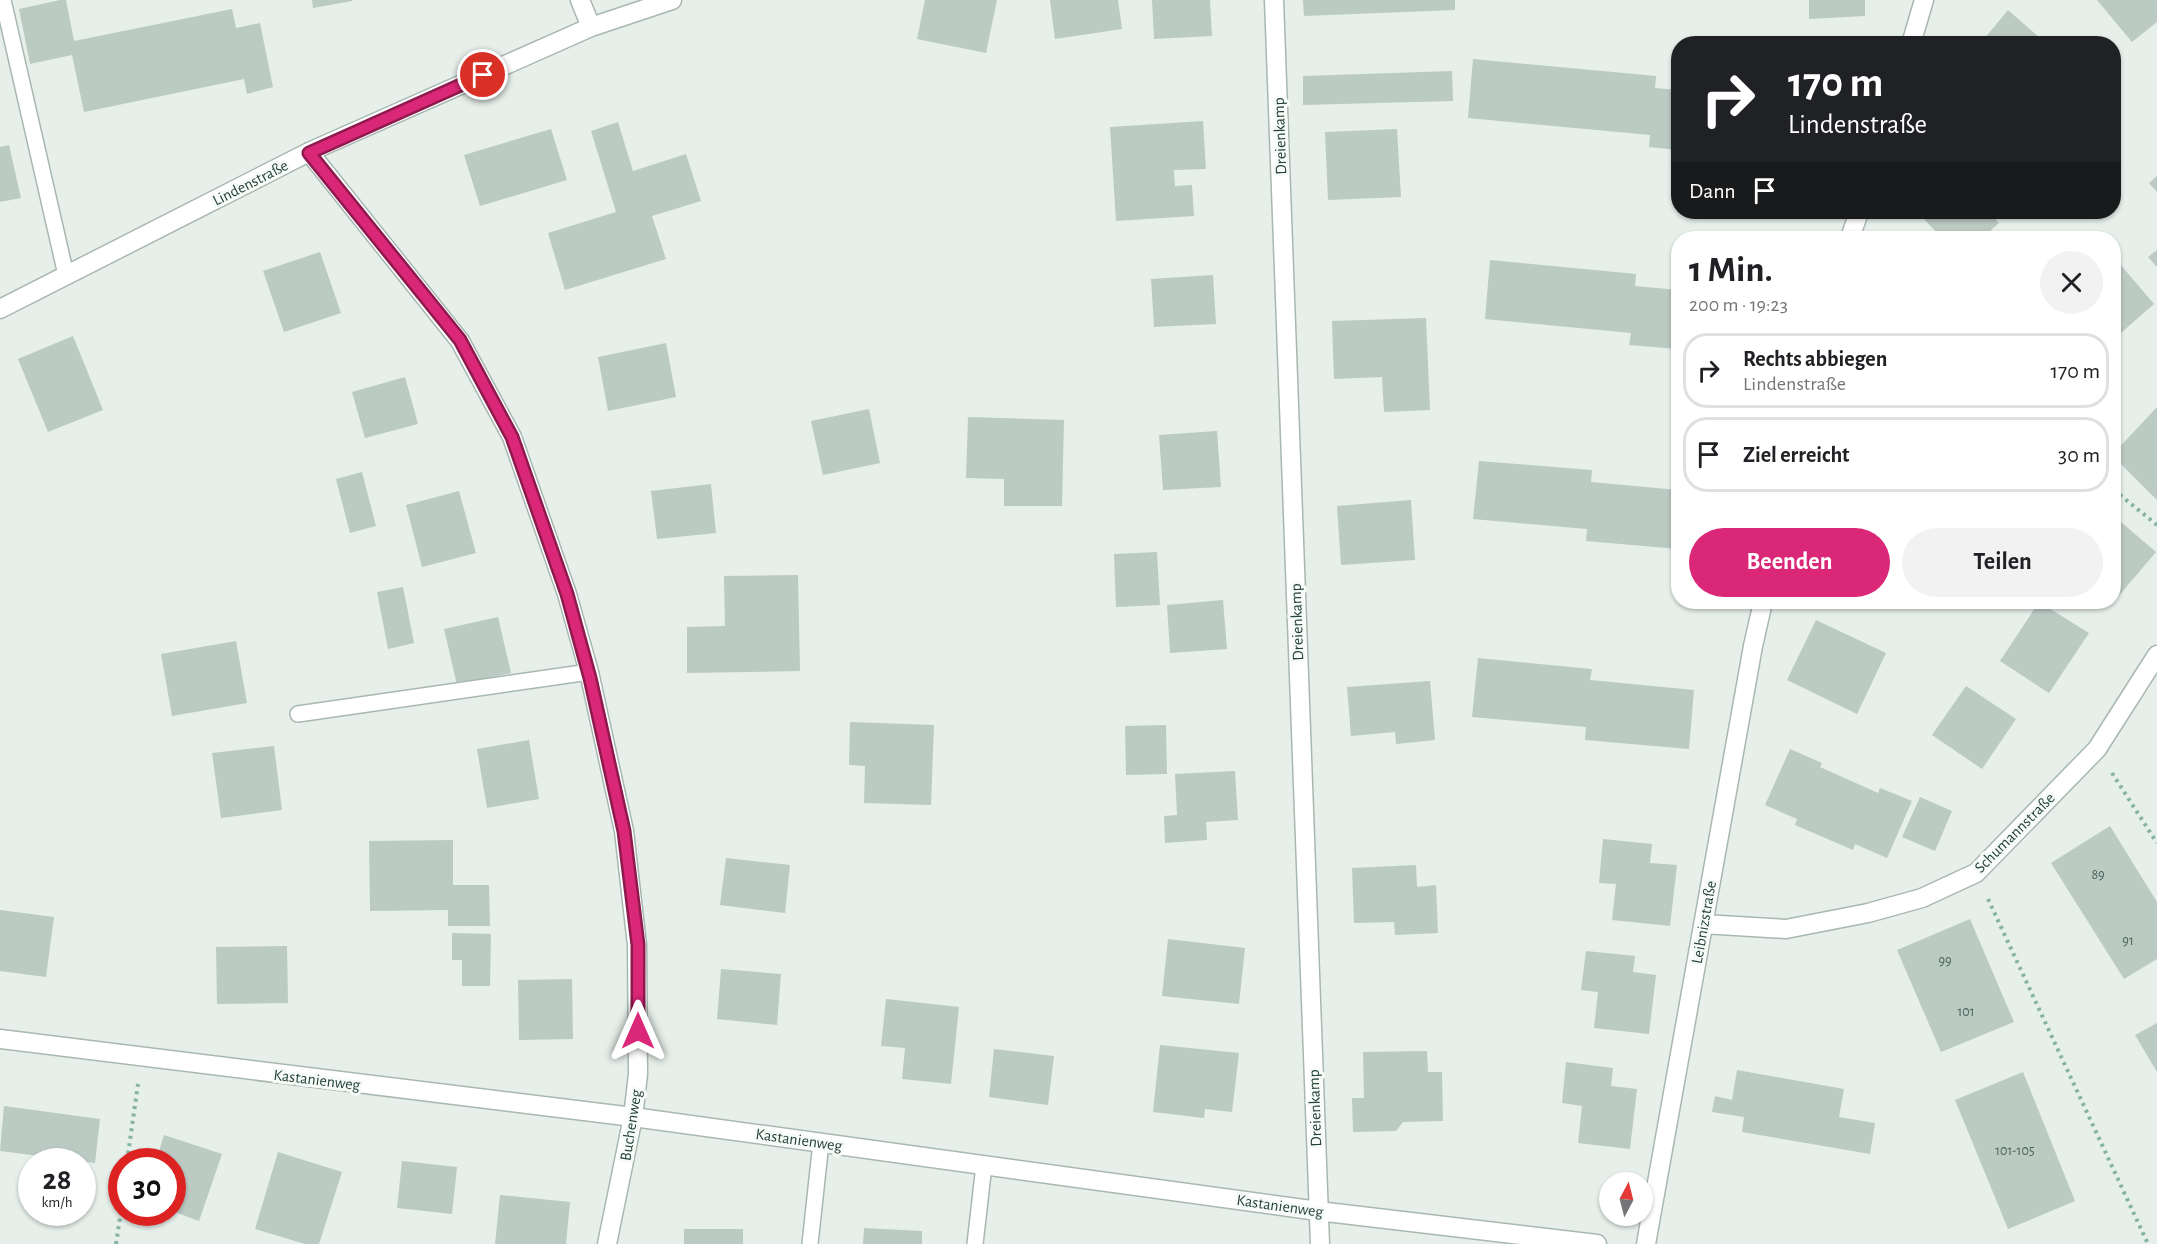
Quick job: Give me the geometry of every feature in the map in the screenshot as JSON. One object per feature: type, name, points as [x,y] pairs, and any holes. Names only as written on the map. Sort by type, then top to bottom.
[{"type":"street","points":[[580,0],[591,27]]},
{"type":"street","name":"Lindenstraße","points":[[0,309],[309,153],[591,27],[672,0]]},
{"type":"street","name":"Dreienkamp","points":[[1274,0],[1320,1244]]},
{"type":"street","points":[[1913,36],[1924,0]]},
{"type":"street","name":"Buchenweg","points":[[309,153],[460,340],[476,369],[512,437],[567,594],[589,672],[624,831],[638,945],[638,1074],[633,1117],[607,1244]]},
{"type":"street","name":"Leibnizstraße","points":[[1646,1244],[1753,646],[1762,609]]},
{"type":"street","name":"Schumannstraße","points":[[1703,924],[1786,929],[1868,914],[1922,898],[1976,873],[2097,749],[2157,655]]},
{"type":"street","name":"Kastanienweg","points":[[0,1040],[633,1117],[1318,1211],[1597,1244]]},
{"type":"lane","points":[[3,0],[66,275]]},
{"type":"lane","points":[[298,714],[589,672]]},
{"type":"lane","points":[[810,1244],[821,1142]]},
{"type":"lane","points":[[975,1244],[984,1165]]},
{"type":"path","points":[[2121,496],[2157,525]]},
{"type":"path","points":[[2097,749],[2157,843]]},
{"type":"path","points":[[1976,873],[2148,1244]]},
{"type":"path","points":[[129,1148],[142,1058]]},
{"type":"path","points":[[116,1244],[119,1226]]},
{"type":"building","points":[[66,0],[74,41],[232,9],[236,28],[260,23],[273,87],[247,94],[244,79],[84,112],[72,55],[30,64],[19,9]]},
{"type":"building","points":[[312,0],[352,0],[352,1],[313,8]]},
{"type":"building","points":[[925,0],[997,0],[986,53],[917,39]]},
{"type":"building","points":[[1050,0],[1118,0],[1122,29],[1055,39]]},
{"type":"building","points":[[1152,0],[1210,0],[1212,36],[1154,39]]},
{"type":"building","points":[[1303,0],[1455,0],[1455,10],[1304,16]]},
{"type":"building","points":[[1809,0],[1865,0],[1865,16],[1809,19]]},
{"type":"building","points":[[2097,0],[2157,0],[2157,22],[2132,42]]},
{"type":"building","points":[[2008,10],[2038,36],[1987,36]]},
{"type":"building","points":[[1473,59],[1656,76],[1655,88],[1671,89],[1671,149],[1649,147],[1650,135],[1468,118]]},
{"type":"building","points":[[1452,71],[1453,101],[1303,105],[1303,76]]},
{"type":"building","points":[[1203,121],[1206,169],[1174,170],[1175,186],[1192,185],[1194,216],[1116,221],[1110,127]]},
{"type":"building","points":[[618,122],[633,171],[686,154],[701,201],[652,216],[666,259],[565,290],[548,233],[616,212],[591,131]]},
{"type":"building","points":[[551,129],[567,180],[480,206],[464,155]]},
{"type":"building","points":[[1397,129],[1401,197],[1328,200],[1325,132]]},
{"type":"building","points":[[9,145],[21,198],[0,202],[0,147]]},
{"type":"building","points":[[2157,176],[2157,192],[2149,183]]},
{"type":"building","points":[[1924,219],[1995,219],[1999,223],[1990,231],[1935,231]]},
{"type":"building","points":[[2157,250],[2157,267],[2148,257]]},
{"type":"building","points":[[320,252],[341,313],[284,332],[263,271]]},
{"type":"building","points":[[1490,260],[1636,274],[1635,286],[1671,289],[1671,348],[1629,345],[1631,333],[1485,319]]},
{"type":"building","points":[[2121,265],[2154,304],[2121,333]]},
{"type":"building","points":[[1213,275],[1216,324],[1154,327],[1151,279]]},
{"type":"building","points":[[1426,318],[1430,410],[1384,412],[1382,377],[1334,379],[1332,321]]},
{"type":"building","points":[[73,336],[103,410],[48,432],[18,359]]},
{"type":"building","points":[[666,343],[676,397],[608,411],[598,357]]},
{"type":"building","points":[[405,377],[418,424],[365,438],[352,392]]},
{"type":"building","points":[[2157,407],[2157,500],[2121,464],[2121,446]]},
{"type":"building","points":[[869,409],[880,463],[823,475],[811,421]]},
{"type":"building","points":[[968,417],[1064,420],[1062,506],[1004,506],[1004,479],[966,478]]},
{"type":"building","points":[[1217,431],[1221,487],[1163,490],[1159,435]]},
{"type":"building","points":[[1479,461],[1592,470],[1591,482],[1671,489],[1671,548],[1586,541],[1587,529],[1473,519]]},
{"type":"building","points":[[362,472],[376,526],[350,533],[336,479]]},
{"type":"building","points":[[711,484],[716,533],[657,539],[651,491]]},
{"type":"building","points":[[459,491],[476,553],[422,567],[406,505]]},
{"type":"building","points":[[1411,500],[1415,560],[1341,565],[1337,506]]},
{"type":"building","points":[[2121,522],[2156,552],[2121,593]]},
{"type":"building","points":[[1157,552],[1160,605],[1116,607],[1114,554]]},
{"type":"building","points":[[798,575],[800,671],[687,673],[687,627],[725,626],[724,576]]},
{"type":"building","points":[[403,587],[414,643],[388,649],[377,592]]},
{"type":"building","points":[[1223,600],[1227,649],[1170,653],[1167,605]]},
{"type":"building","points":[[2034,609],[2050,609],[2089,633],[2049,693],[2000,661]]},
{"type":"building","points":[[498,617],[511,673],[457,685],[444,629]]},
{"type":"building","points":[[1816,620],[1886,653],[1857,714],[1787,680]]},
{"type":"building","points":[[236,641],[247,703],[172,716],[161,654]]},
{"type":"building","points":[[1478,658],[1592,669],[1590,680],[1694,690],[1689,749],[1585,740],[1586,727],[1472,717]]},
{"type":"building","points":[[1430,681],[1435,740],[1396,744],[1395,732],[1351,736],[1347,687]]},
{"type":"building","points":[[1966,686],[2016,719],[1982,769],[1932,735]]},
{"type":"building","points":[[850,722],[934,725],[931,805],[864,803],[865,766],[849,765]]},
{"type":"building","points":[[1166,725],[1167,774],[1126,775],[1125,726]]},
{"type":"building","points":[[529,740],[539,799],[487,808],[477,749]]},
{"type":"building","points":[[274,746],[282,810],[221,818],[212,753]]},
{"type":"building","points":[[1790,749],[1822,763],[1820,767],[1878,793],[1880,788],[1912,801],[1887,858],[1855,844],[1853,850],[1795,825],[1797,819],[1765,805]]},
{"type":"building","points":[[1235,771],[1238,820],[1206,822],[1207,840],[1165,843],[1164,816],[1177,815],[1175,774]]},
{"type":"building","points":[[1920,797],[1952,811],[1935,851],[1902,837]]},
{"type":"building","points":[[2110,826],[2157,902],[2157,959],[2124,979],[2051,863]]},
{"type":"building","points":[[1603,839],[1652,844],[1650,863],[1677,865],[1670,926],[1612,920],[1616,884],[1599,883]]},
{"type":"building","points":[[453,840],[453,885],[489,885],[490,926],[448,926],[448,910],[370,911],[369,841]]},
{"type":"building","points":[[726,858],[790,865],[785,913],[720,905]]},
{"type":"building","points":[[1416,865],[1417,887],[1436,885],[1438,933],[1395,935],[1394,922],[1354,923],[1352,868]]},
{"type":"building","points":[[0,910],[54,917],[46,977],[0,971]]},
{"type":"building","points":[[1970,919],[2014,1022],[1941,1052],[1897,950]]},
{"type":"building","points":[[452,933],[491,934],[490,986],[462,986],[462,960],[452,960]]},
{"type":"building","points":[[1168,939],[1245,948],[1239,1004],[1162,996]]},
{"type":"building","points":[[287,946],[288,1003],[217,1004],[216,947]]},
{"type":"building","points":[[1586,951],[1635,956],[1633,972],[1656,975],[1649,1034],[1594,1028],[1598,992],[1581,990]]},
{"type":"building","points":[[721,969],[781,974],[777,1025],[717,1019]]},
{"type":"building","points":[[572,979],[573,1039],[519,1040],[518,980]]},
{"type":"building","points":[[886,999],[959,1007],[951,1084],[902,1079],[905,1048],[881,1046]]},
{"type":"building","points":[[2157,1023],[2157,1072],[2135,1035]]},
{"type":"building","points":[[1160,1045],[1239,1053],[1232,1112],[1205,1109],[1204,1118],[1153,1112]]},
{"type":"building","points":[[994,1049],[1054,1056],[1048,1105],[989,1097]]},
{"type":"building","points":[[1427,1051],[1428,1072],[1442,1072],[1443,1121],[1403,1122],[1396,1131],[1353,1132],[1352,1098],[1364,1098],[1363,1052]]},
{"type":"building","points":[[1566,1062],[1613,1068],[1611,1086],[1637,1089],[1630,1149],[1578,1143],[1582,1106],[1562,1103]]},
{"type":"building","points":[[1737,1070],[1844,1089],[1839,1117],[1875,1123],[1870,1154],[1742,1132],[1744,1117],[1712,1112],[1715,1096],[1732,1100]]},
{"type":"building","points":[[2023,1072],[2075,1201],[2008,1229],[1955,1100]]},
{"type":"building","points":[[4,1106],[100,1119],[96,1154],[96,1148],[18,1148],[18,1153],[0,1151]]},
{"type":"building","points":[[164,1135],[222,1154],[199,1221],[186,1216],[186,1148],[160,1148]]},
{"type":"building","points":[[278,1152],[342,1172],[319,1244],[305,1244],[255,1229]]},
{"type":"building","points":[[402,1161],[457,1167],[452,1214],[397,1208]]},
{"type":"building","points":[[500,1195],[570,1202],[566,1244],[495,1244]]},
{"type":"building","points":[[864,1228],[922,1231],[922,1244],[863,1244]]},
{"type":"building","points":[[684,1229],[743,1229],[743,1244],[684,1244]]},
{"type":"route","points":[[483,75],[309,153],[460,340],[512,437],[567,594],[590,678],[624,831],[638,945],[638,1031]]}]
